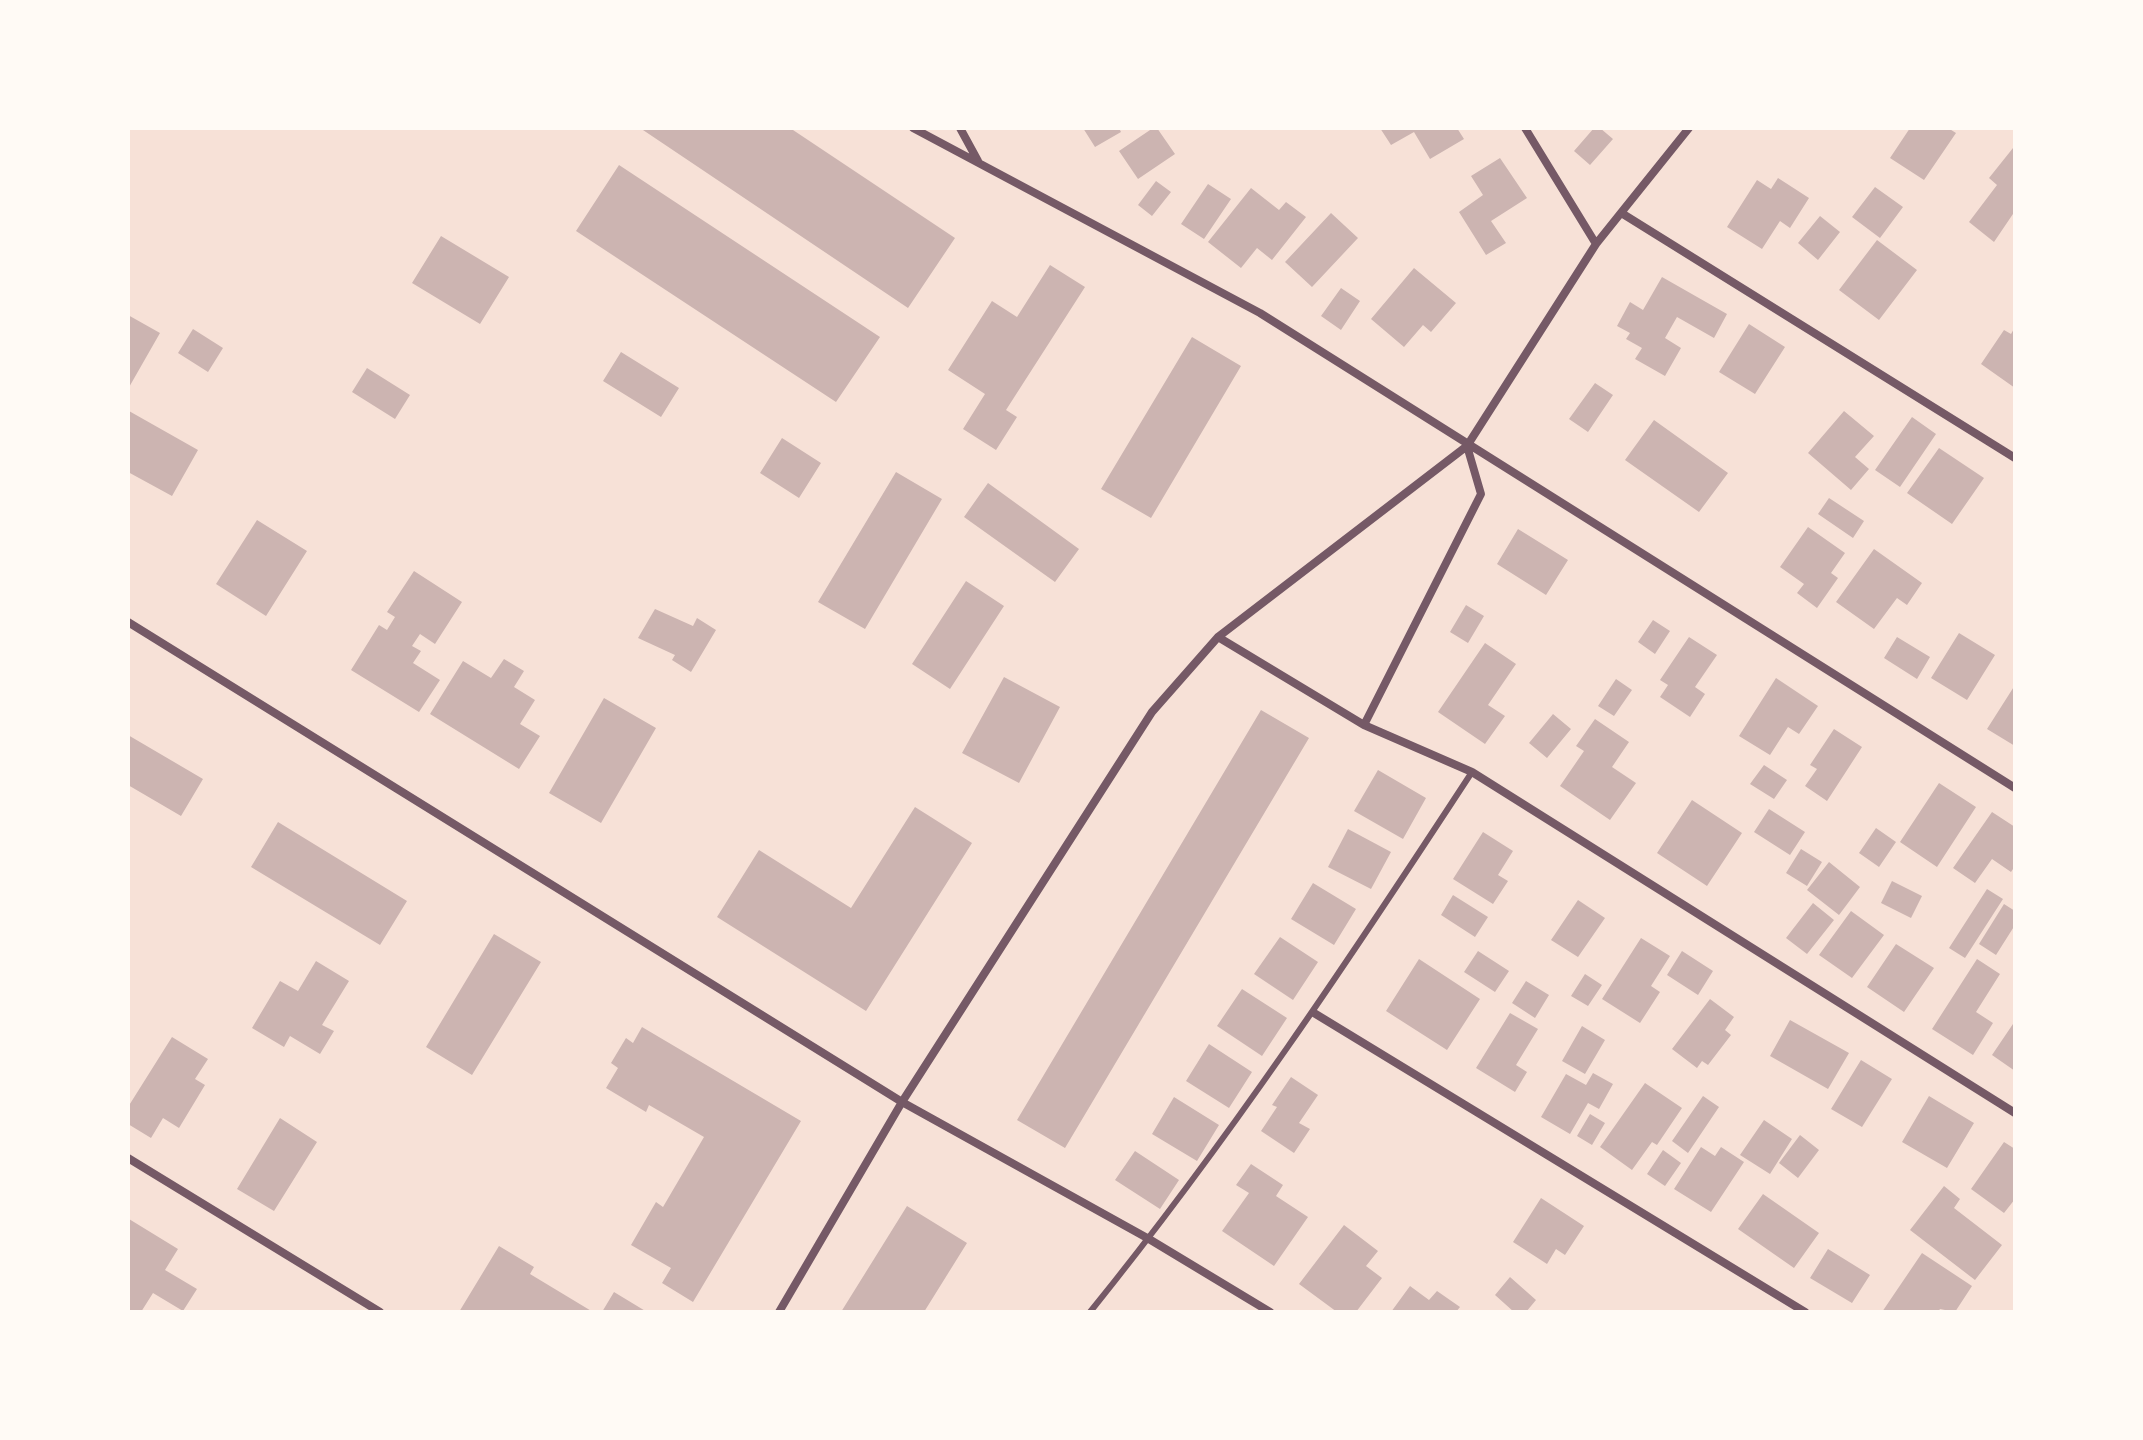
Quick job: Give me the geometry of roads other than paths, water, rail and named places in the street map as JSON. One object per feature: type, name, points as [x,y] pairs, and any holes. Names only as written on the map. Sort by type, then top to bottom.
[{"type":"street","points":[[913,128],[1260,313],[2015,788]]},
{"type":"street","points":[[960,128],[978,162]]},
{"type":"street","points":[[1525,128],[1596,244]]},
{"type":"street","points":[[779,1312],[902,1102],[1152,712],[1218,637],[1467,446],[1596,244],[1689,128]]},
{"type":"street","points":[[1623,214],[2015,458]]},
{"type":"street","points":[[1364,725],[1481,494],[1467,446]]},
{"type":"street","points":[[128,622],[902,1102],[1149,1239],[1270,1312]]},
{"type":"street","points":[[1218,637],[1364,725],[1472,772],[2015,1113]]},
{"type":"street","points":[[1314,1013],[1805,1312]]},
{"type":"street","points":[[128,1158],[380,1312]]},
{"type":"lane","points":[[1090,1312],[1149,1239],[1314,1013],[1472,772]]}]
